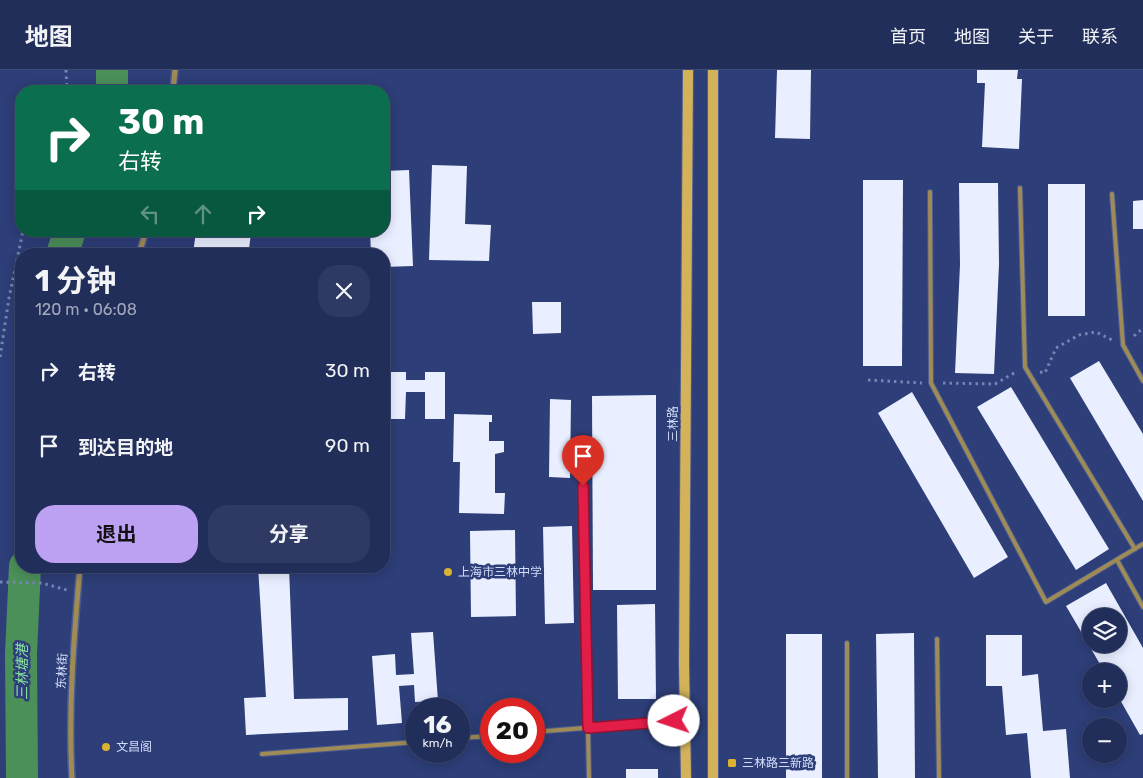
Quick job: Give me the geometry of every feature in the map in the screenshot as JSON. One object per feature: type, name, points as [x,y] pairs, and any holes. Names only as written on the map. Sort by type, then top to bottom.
[{"type":"main road","name":"三林路","points":[[686,778],[684,663],[688,70]]},
{"type":"main road","points":[[712,778],[713,70]]},
{"type":"street","points":[[174,85],[175,70]]},
{"type":"street","name":"东林街","points":[[72,778],[70,714],[79,573]]},
{"type":"lane","points":[[1020,188],[1025,367],[1136,548]]},
{"type":"lane","points":[[930,192],[931,383],[1046,602],[1143,544]]},
{"type":"lane","points":[[1112,194],[1123,345],[1143,380]]},
{"type":"lane","points":[[583,486],[588,778]]},
{"type":"lane","points":[[1117,560],[1143,607]]},
{"type":"lane","points":[[937,639],[939,778]]},
{"type":"lane","points":[[847,643],[847,778]]},
{"type":"lane","points":[[545,731],[685,720]]},
{"type":"lane","points":[[262,754],[405,743]]},
{"type":"path","points":[[66,70],[67,85]]},
{"type":"path","points":[[0,356],[15,269]]},
{"type":"path","points":[[0,582],[42,583],[78,593]]},
{"type":"building","points":[[777,70],[811,70],[810,139],[775,138]]},
{"type":"building","points":[[977,70],[1018,70],[1017,79],[1022,79],[1019,149],[982,147],[985,83],[977,83]]},
{"type":"building","points":[[432,165],[467,166],[465,224],[491,225],[489,261],[429,260]]},
{"type":"building","points":[[409,170],[413,266],[390,267],[390,248],[371,248],[370,237],[390,237],[390,171]]},
{"type":"building","points":[[863,180],[903,180],[902,366],[863,366]]},
{"type":"building","points":[[959,183],[998,183],[999,264],[994,374],[955,373],[960,265]]},
{"type":"building","points":[[1048,184],[1085,184],[1085,316],[1048,316]]},
{"type":"building","points":[[1143,200],[1143,229],[1133,229],[1133,201]]},
{"type":"building","points":[[195,237],[250,237],[249,248],[194,248]]},
{"type":"building","points":[[532,302],[561,302],[561,333],[533,334]]},
{"type":"building","points":[[1099,361],[1143,434],[1143,501],[1070,378]]},
{"type":"building","points":[[390,372],[406,372],[406,380],[425,380],[425,372],[445,372],[445,419],[425,419],[425,392],[406,392],[405,419],[390,419]]},
{"type":"building","points":[[1011,387],[1109,549],[1076,570],[977,407]]},
{"type":"building","points":[[912,392],[1008,557],[974,578],[878,413]]},
{"type":"building","points":[[656,395],[656,590],[593,590],[592,396]]},
{"type":"building","points":[[550,399],[571,400],[570,478],[549,477]]},
{"type":"building","points":[[454,414],[492,415],[492,422],[489,422],[489,441],[504,441],[504,452],[495,454],[495,493],[505,493],[504,514],[459,513],[460,462],[453,462]]},
{"type":"building","points":[[572,526],[574,623],[545,624],[543,527]]},
{"type":"building","points":[[515,530],[516,616],[471,617],[470,531]]},
{"type":"building","points":[[258,573],[289,573],[294,699],[348,698],[348,730],[246,735],[244,698],[266,697]]},
{"type":"building","points":[[1106,583],[1120,608],[1082,608],[1082,633],[1066,606]]},
{"type":"building","points":[[655,604],[656,699],[618,699],[617,605]]},
{"type":"building","points":[[1127,620],[1143,648],[1143,734],[1140,735],[1125,708],[1127,708],[1127,663],[1099,663],[1093,653],[1127,653]]},
{"type":"building","points":[[433,632],[438,698],[415,698],[414,685],[399,686],[402,723],[377,725],[372,656],[395,654],[396,675],[414,674],[411,633]]},
{"type":"building","points":[[914,633],[915,778],[878,778],[876,634]]},
{"type":"building","points":[[786,634],[822,634],[822,778],[786,778]]},
{"type":"building","points":[[986,635],[1022,635],[1022,676],[1038,674],[1043,731],[1066,729],[1070,778],[1031,778],[1027,733],[1006,735],[1002,686],[986,686]]},
{"type":"building","points":[[626,769],[658,769],[658,778],[626,778]]},
{"type":"waterway","name":"三林塘港","points":[[112,70],[112,85]]},
{"type":"waterway","name":"三林塘港","points":[[64,248],[68,237]]},
{"type":"waterway","name":"三林塘港","points":[[22,778],[21,654],[25,573]]},
{"type":"place","name":"上海市三林中学","points":[[448,572]]},
{"type":"place","name":"文昌阁","points":[[106,747]]},
{"type":"place","name":"三林路三新路","points":[[732,763]]},
{"type":"route","points":[[583,486],[588,728],[674,721]]}]
